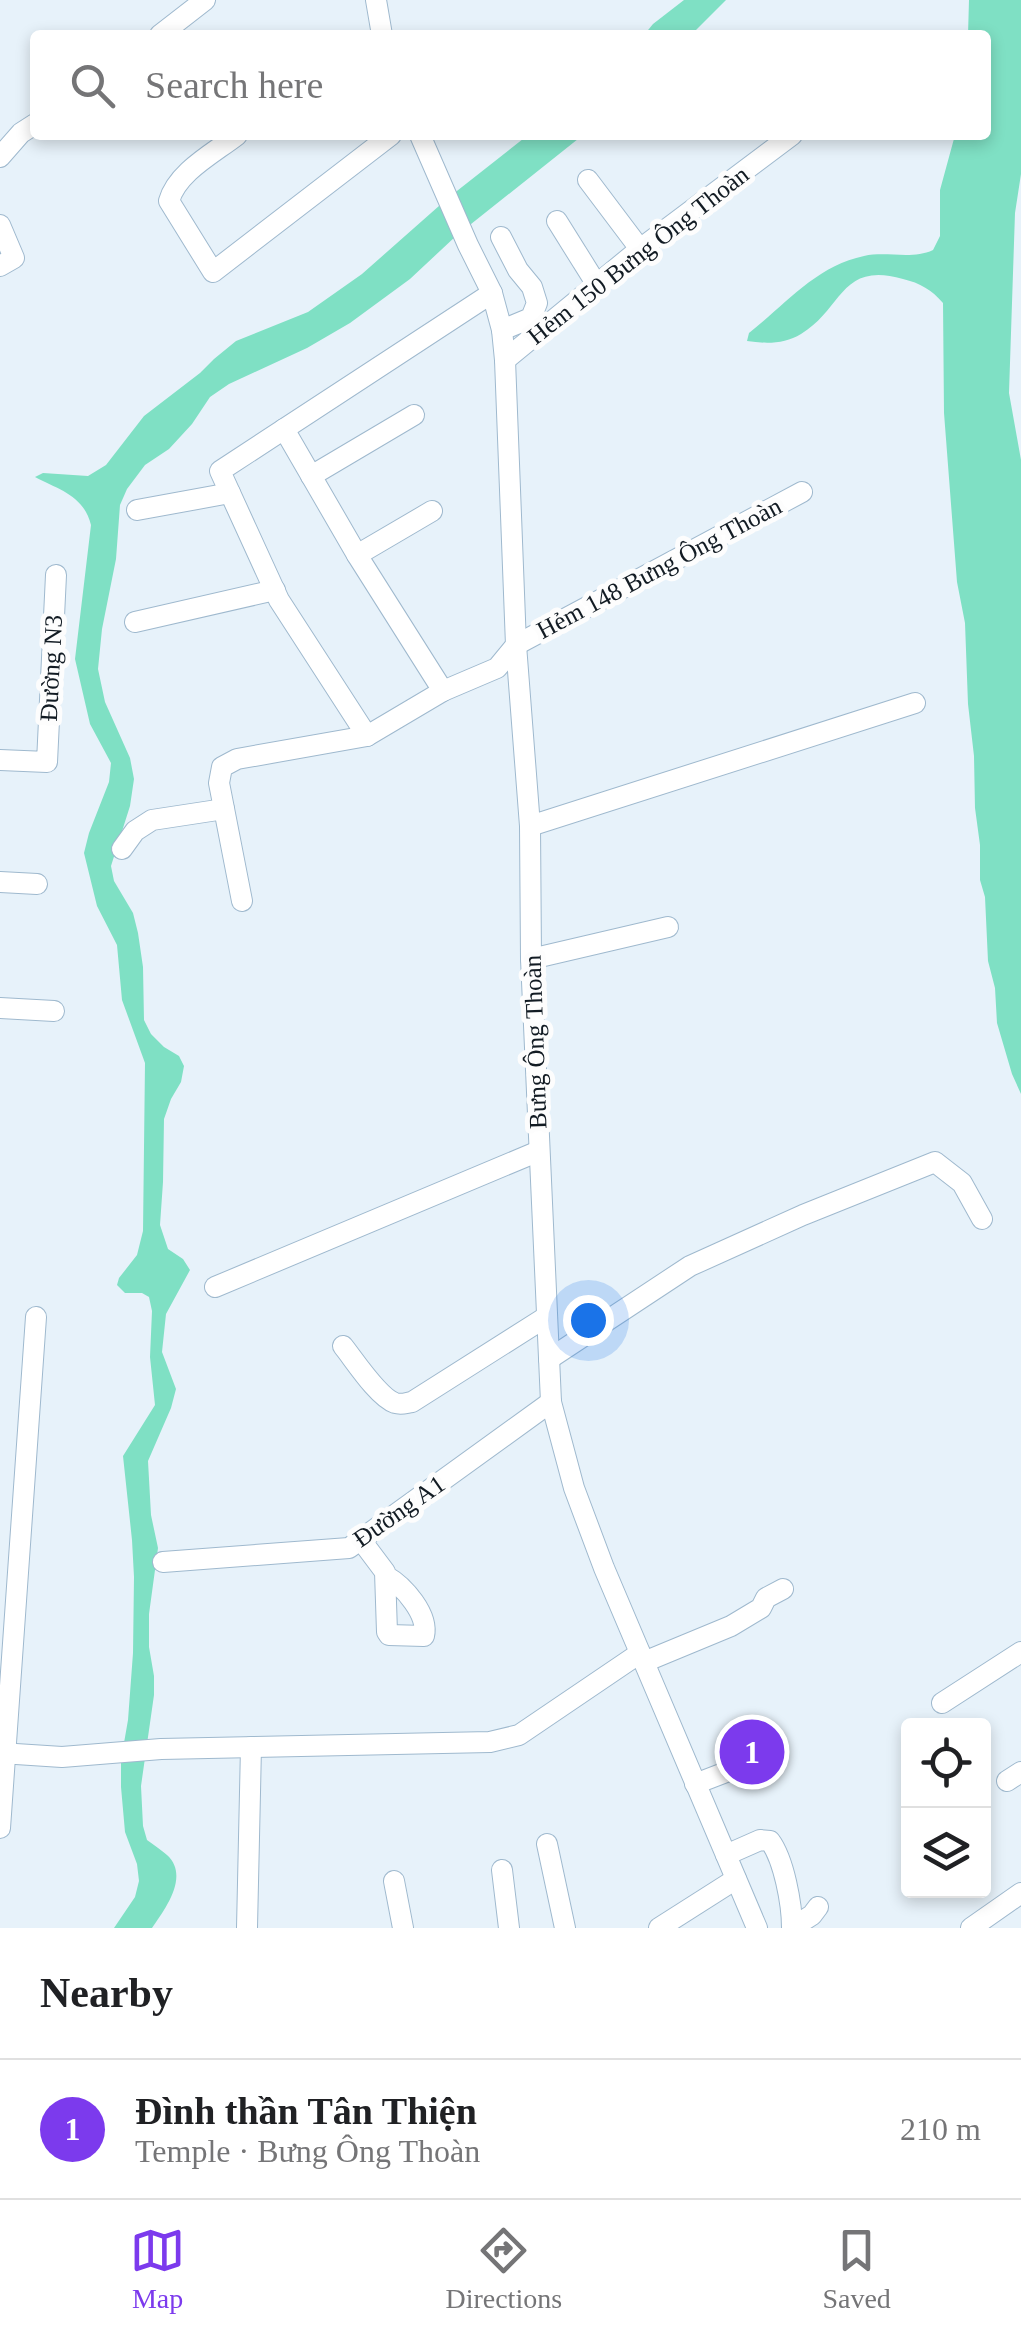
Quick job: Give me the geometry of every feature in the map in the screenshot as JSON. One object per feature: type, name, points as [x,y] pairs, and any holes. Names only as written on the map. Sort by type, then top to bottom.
[{"type":"street","points":[[167,30],[206,0]]},
{"type":"street","points":[[375,30],[376,0]]},
{"type":"street","points":[[0,158],[30,127]]},
{"type":"street","points":[[231,140],[182,178],[169,201],[213,272],[385,140]]},
{"type":"street","name":"Bưng Ông Thoàn","points":[[422,140],[492,293],[502,330],[516,645],[530,826],[531,960],[551,1402],[574,1488],[604,1568],[757,1928]]},
{"type":"street","name":"Hẻm 150 Bưng Ông Thoàn","points":[[505,360],[640,249],[786,140]]},
{"type":"street","points":[[588,180],[640,249]]},
{"type":"street","points":[[557,221],[596,285]]},
{"type":"street","points":[[0,225],[14,258],[0,266]]},
{"type":"street","points":[[501,238],[518,270],[532,286],[538,303],[531,318],[502,330]]},
{"type":"street","points":[[242,902],[219,783],[222,767],[236,759],[367,736],[275,590],[220,471],[492,293]]},
{"type":"street","points":[[311,476],[414,415]]},
{"type":"street","points":[[284,429],[443,691]]},
{"type":"street","name":"Hẻm 148 Bưng Ông Thoàn","points":[[367,736],[443,691],[497,668],[516,645],[802,492]]},
{"type":"street","points":[[137,510],[230,493]]},
{"type":"street","points":[[358,555],[432,511]]},
{"type":"street","name":"Đường N3","points":[[0,760],[47,762],[56,575]]},
{"type":"street","points":[[136,622],[275,590]]},
{"type":"street","points":[[530,826],[914,703]]},
{"type":"street","points":[[122,849],[143,824],[152,820],[224,809]]},
{"type":"street","points":[[0,882],[36,884]]},
{"type":"street","points":[[531,960],[668,927]]},
{"type":"street","points":[[0,1008],[54,1011]]},
{"type":"street","points":[[215,1287],[540,1151]]},
{"type":"street","points":[[549,1359],[690,1266],[935,1162],[962,1183],[982,1219]]},
{"type":"street","points":[[0,1828],[2,1753],[36,1317]]},
{"type":"street","points":[[343,1346],[391,1402],[402,1404],[412,1402],[546,1318]]},
{"type":"street","name":"Đường A1","points":[[164,1562],[349,1548],[551,1402]]},
{"type":"street","points":[[361,1540],[386,1576]]},
{"type":"street","points":[[2,1753],[62,1757],[161,1749],[490,1742],[518,1735],[642,1658],[731,1626],[783,1589]]},
{"type":"street","points":[[942,1703],[1021,1652]]},
{"type":"street","points":[[247,1928],[251,1747]]},
{"type":"street","points":[[696,1784],[734,1769]]},
{"type":"street","points":[[726,1854],[760,1840],[770,1841],[778,1852],[792,1928],[812,1916],[818,1907]]},
{"type":"street","points":[[547,1844],[565,1928]]},
{"type":"street","points":[[502,1870],[509,1928]]},
{"type":"street","points":[[659,1928],[736,1880]]},
{"type":"street","points":[[394,1881],[403,1928]]},
{"type":"street","points":[[971,1928],[1021,1892]]},
{"type":"shaded area","points":[[684,0],[726,0],[696,30],[648,30]]},
{"type":"shaded area","points":[[969,0],[1021,0],[1021,174],[1015,213],[1009,393],[1021,460],[1021,1094],[997,1023],[980,880],[965,623],[957,582],[944,413],[943,303],[915,283],[882,275],[866,276],[844,290],[815,324],[801,334],[775,342],[747,341],[749,333],[802,287],[831,268],[864,256],[933,250],[940,236],[940,190],[954,140],[991,140],[991,30],[968,30]]},
{"type":"shaded area","points":[[522,140],[577,140],[456,236],[410,279],[350,323],[210,397],[169,449],[145,465],[120,505],[116,559],[98,669],[105,702],[130,758],[134,779],[130,806],[111,866],[138,933],[144,1020],[151,1034],[179,1056],[184,1066],[164,1119],[160,1225],[168,1249],[183,1259],[190,1270],[166,1314],[162,1352],[176,1389],[148,1461],[151,1515],[158,1548],[149,1614],[154,1695],[141,1786],[143,1826],[147,1840],[173,1863],[176,1882],[169,1902],[152,1928],[114,1928],[135,1897],[139,1881],[125,1832],[121,1787],[133,1653],[134,1577],[123,1456],[155,1405],[150,1357],[152,1311],[149,1297],[125,1293],[117,1285],[137,1255],[143,1231],[145,1063],[122,1000],[117,945],[97,906],[84,853],[109,782],[111,763],[90,724],[75,659],[91,525],[77,500],[35,477],[43,473],[88,476],[106,465],[144,416],[236,341],[308,312],[362,274]]},
{"type":"building","points":[[748,1720],[781,1767],[756,1784],[746,1763],[723,1737]]},
{"type":"place","name":"Đình thần Tân Thiện","points":[[752,1752]]}]
